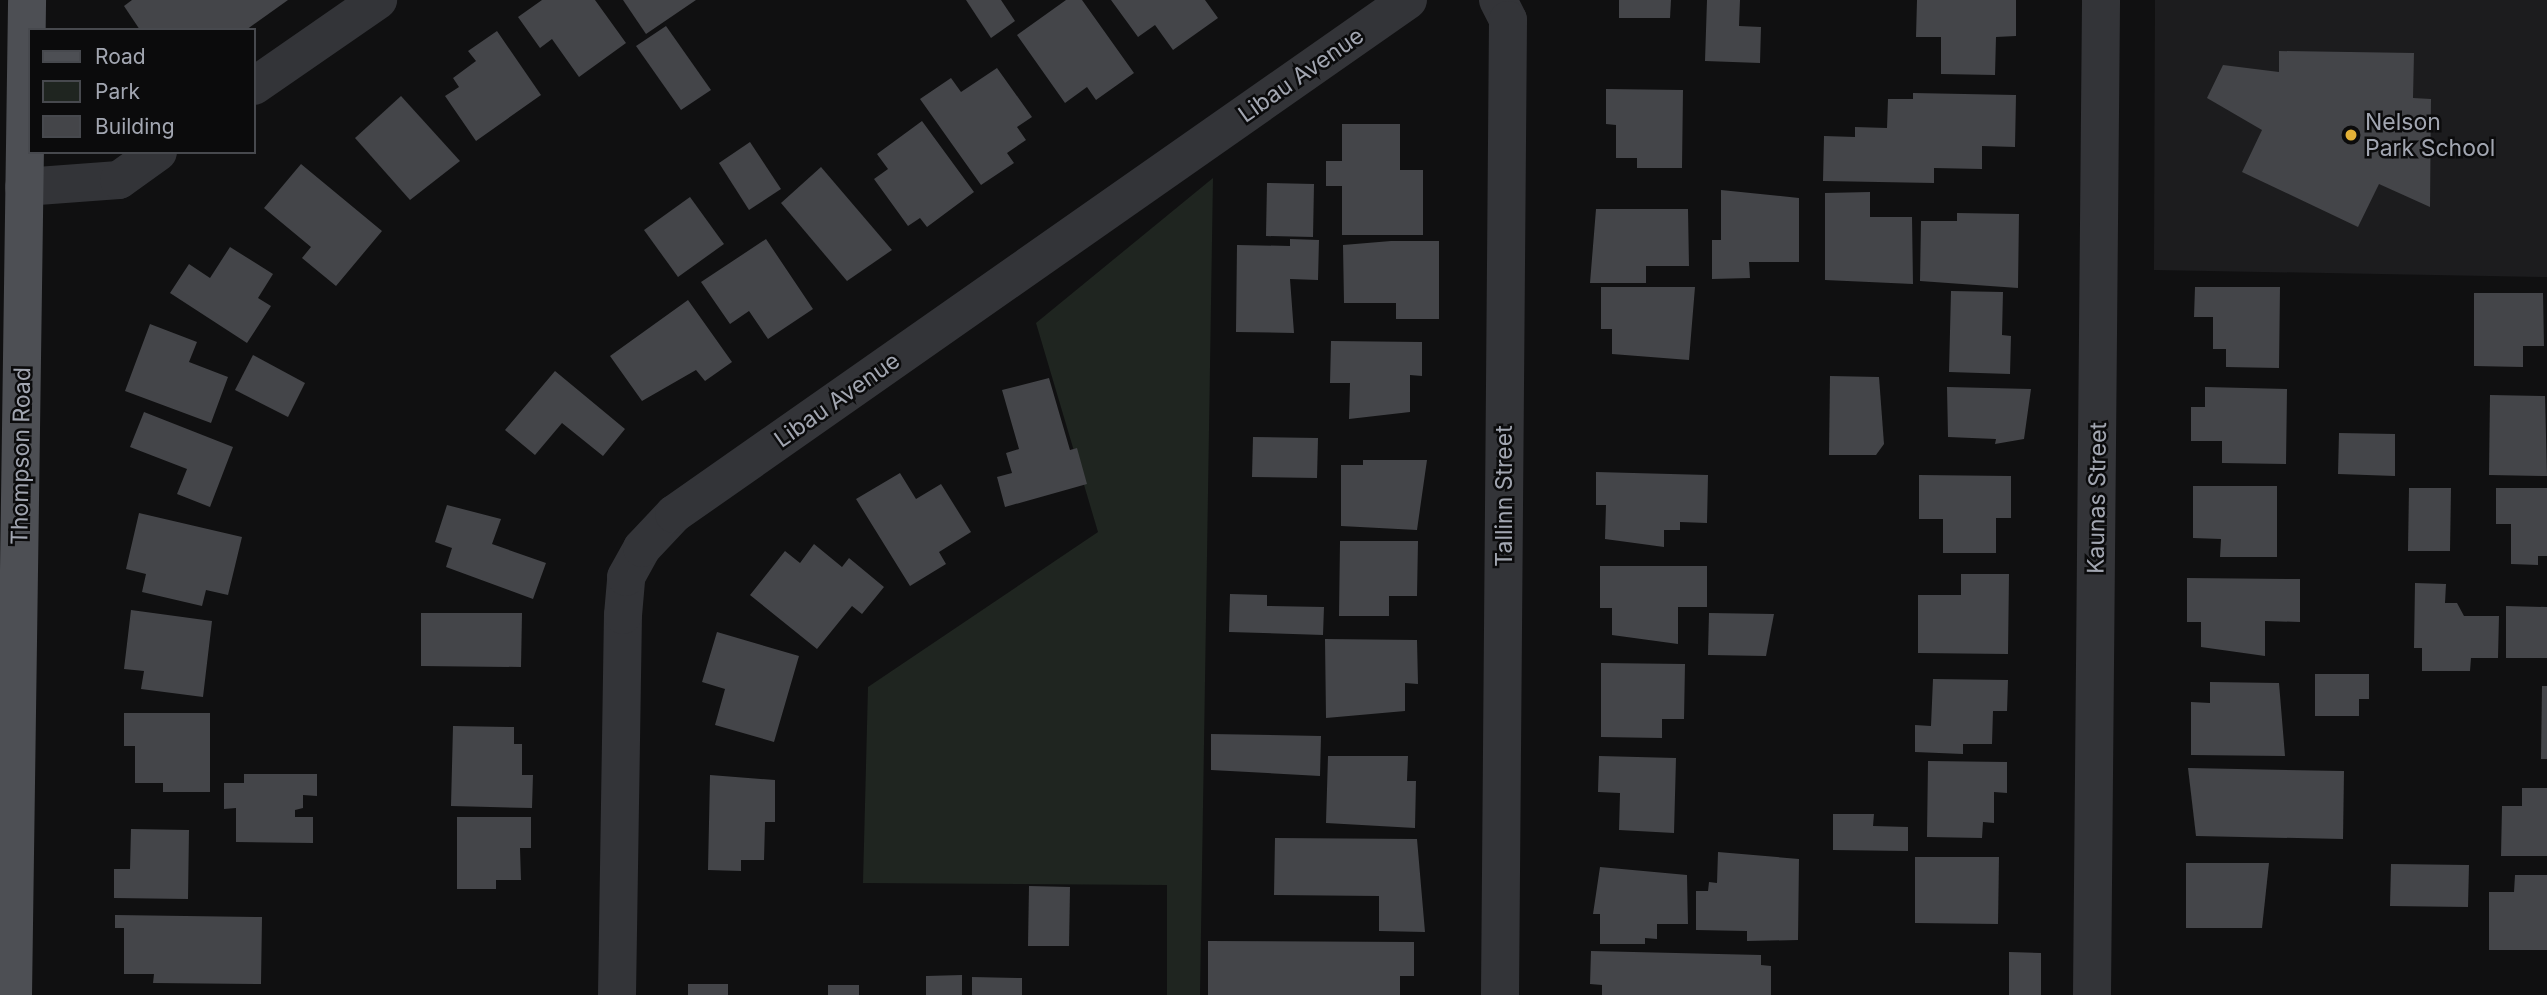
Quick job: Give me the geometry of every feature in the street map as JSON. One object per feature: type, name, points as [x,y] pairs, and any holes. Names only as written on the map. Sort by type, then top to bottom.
[{"type":"main road","name":"Thompson Road","points":[[13,995],[27,0]]},
{"type":"street","points":[[256,85],[377,0]]},
{"type":"street","name":"Libau Avenue","points":[[617,995],[623,615],[626,577],[642,548],[674,514],[1408,0]]},
{"type":"street","name":"Tallinn Street","points":[[1497,0],[1508,20],[1500,995]]},
{"type":"street","name":"Kaunas Street","points":[[2092,995],[2101,0]]},
{"type":"street","points":[[24,187],[119,180],[156,154]]},
{"type":"shaded area","name":"Nelson Park School","points":[[2155,0],[2547,0],[2547,277],[2154,270]]},
{"type":"green space","points":[[1213,178],[1200,995],[1167,995],[1167,885],[863,883],[868,687],[1098,532],[1036,323]]},
{"type":"building","points":[[132,0],[288,0],[249,28],[139,28],[124,6]]},
{"type":"building","points":[[542,0],[595,0],[626,43],[579,77],[552,39],[540,48],[518,17]]},
{"type":"building","points":[[623,0],[696,0],[646,34]]},
{"type":"building","points":[[966,0],[1001,0],[1015,21],[991,38]]},
{"type":"building","points":[[1066,0],[1082,0],[1134,73],[1096,100],[1087,87],[1065,103],[1017,35]]},
{"type":"building","points":[[1111,0],[1205,0],[1218,18],[1173,50],[1155,25],[1138,37]]},
{"type":"building","points":[[1619,0],[1671,0],[1670,18],[1619,18]]},
{"type":"building","points":[[1707,0],[1740,0],[1739,26],[1761,27],[1760,63],[1705,61]]},
{"type":"building","points":[[1917,0],[2016,0],[2016,36],[1996,37],[1995,75],[1941,74],[1941,37],[1916,37]]},
{"type":"building","points":[[666,26],[711,90],[681,110],[636,46]]},
{"type":"building","points":[[497,31],[541,95],[476,141],[445,96],[459,87],[453,78],[476,61],[468,51]]},
{"type":"building","points":[[2279,51],[2414,53],[2413,98],[2431,99],[2430,207],[2379,184],[2358,227],[2242,172],[2262,130],[2207,98],[2223,65],[2279,72]]},
{"type":"building","points":[[997,68],[1032,117],[1017,127],[1026,140],[1007,153],[1014,163],[981,185],[920,99],[951,78],[961,92]]},
{"type":"building","points":[[1606,89],[1683,90],[1682,168],[1637,168],[1637,158],[1616,158],[1616,125],[1606,124]]},
{"type":"building","points":[[1913,93],[2016,95],[2015,147],[1982,146],[1982,169],[1934,168],[1934,183],[1823,181],[1824,136],[1855,137],[1855,127],[1887,128],[1888,99],[1913,99]]},
{"type":"building","points":[[401,96],[460,161],[410,200],[355,138]]},
{"type":"building","points":[[922,121],[974,192],[927,227],[920,218],[908,226],[874,179],[888,169],[877,154]]},
{"type":"building","points":[[1342,124],[1400,124],[1400,170],[1423,170],[1423,235],[1342,235],[1342,186],[1326,186],[1326,161],[1342,161]]},
{"type":"building","points":[[750,142],[781,189],[749,210],[719,163]]},
{"type":"building","points":[[301,164],[382,231],[336,286],[302,258],[311,247],[264,208]]},
{"type":"building","points":[[821,167],[892,250],[847,281],[781,203]]},
{"type":"building","points":[[1267,183],[1314,184],[1313,237],[1266,236]]},
{"type":"building","points":[[1721,190],[1799,198],[1799,262],[1749,262],[1750,278],[1712,279],[1712,240],[1721,240]]},
{"type":"building","points":[[1870,192],[1870,217],[1912,217],[1913,284],[1825,280],[1825,193]]},
{"type":"building","points":[[690,197],[724,244],[678,277],[644,230]]},
{"type":"building","points":[[1596,209],[1688,209],[1689,266],[1646,266],[1646,283],[1590,283]]},
{"type":"building","points":[[1957,213],[2019,214],[2018,288],[1920,281],[1921,221],[1957,221]]},
{"type":"building","points":[[766,239],[813,309],[768,339],[749,311],[730,324],[701,282]]},
{"type":"building","points":[[1290,239],[1319,240],[1318,280],[1290,279],[1294,333],[1236,332],[1237,245],[1290,246]]},
{"type":"building","points":[[1439,241],[1439,319],[1396,319],[1396,303],[1344,303],[1343,245]]},
{"type":"building","points":[[230,247],[273,274],[258,298],[271,306],[247,343],[170,293],[189,264],[210,278]]},
{"type":"building","points":[[1601,287],[1695,287],[1689,360],[1612,354],[1612,329],[1601,329]]},
{"type":"building","points":[[2195,287],[2280,287],[2279,368],[2226,367],[2226,349],[2213,349],[2213,317],[2194,317]]},
{"type":"building","points":[[1951,291],[2003,292],[2002,335],[2011,336],[2010,374],[1949,372]]},
{"type":"building","points":[[2474,293],[2543,293],[2544,346],[2523,346],[2523,367],[2474,366]]},
{"type":"building","points":[[688,300],[732,362],[705,381],[696,370],[642,401],[610,356]]},
{"type":"building","points":[[150,324],[197,342],[189,362],[228,377],[211,423],[125,391]]},
{"type":"building","points":[[1331,341],[1422,342],[1422,376],[1410,375],[1410,412],[1349,419],[1350,383],[1330,383]]},
{"type":"building","points":[[253,355],[305,383],[288,417],[235,390]]},
{"type":"building","points":[[555,371],[625,429],[603,456],[562,423],[535,455],[505,430]]},
{"type":"building","points":[[1830,376],[1879,377],[1884,444],[1876,455],[1829,455]]},
{"type":"building","points":[[1049,378],[1070,450],[1077,448],[1087,484],[1005,507],[997,477],[1012,473],[1006,453],[1019,449],[1002,390]]},
{"type":"building","points":[[1947,387],[2031,389],[2024,439],[1995,444],[1996,439],[1948,437]]},
{"type":"building","points":[[2205,387],[2287,389],[2286,464],[2222,463],[2222,441],[2191,441],[2191,407],[2205,407]]},
{"type":"building","points":[[2490,395],[2545,396],[2547,476],[2489,475]]},
{"type":"building","points":[[144,412],[233,447],[210,507],[177,494],[187,469],[130,447]]},
{"type":"building","points":[[2339,433],[2395,434],[2395,476],[2338,474]]},
{"type":"building","points":[[1253,437],[1318,438],[1317,478],[1252,477]]},
{"type":"building","points":[[1363,460],[1427,460],[1417,530],[1341,526],[1341,465],[1363,465]]},
{"type":"building","points":[[1596,472],[1708,475],[1707,523],[1680,522],[1680,530],[1664,530],[1664,547],[1605,539],[1606,505],[1596,505]]},
{"type":"building","points":[[900,473],[916,499],[941,484],[971,532],[939,552],[946,564],[910,586],[856,499]]},
{"type":"building","points":[[1919,475],[2011,476],[2011,518],[1996,518],[1996,553],[1943,553],[1943,519],[1919,519]]},
{"type":"building","points":[[2193,486],[2277,486],[2277,557],[2220,557],[2221,539],[2193,538]]},
{"type":"building","points":[[2409,488],[2451,488],[2450,551],[2408,551]]},
{"type":"building","points":[[2496,488],[2547,488],[2547,556],[2538,556],[2538,565],[2511,564],[2511,524],[2496,524]]},
{"type":"building","points":[[447,505],[501,519],[492,544],[546,563],[533,599],[446,567],[452,548],[435,542]]},
{"type":"building","points":[[139,513],[242,537],[228,595],[206,590],[202,606],[142,592],[146,574],[126,569]]},
{"type":"building","points":[[1340,541],[1418,541],[1417,596],[1389,596],[1389,616],[1339,616]]},
{"type":"building","points":[[814,544],[842,567],[849,558],[884,587],[862,614],[852,606],[817,649],[750,595],[785,551],[800,563]]},
{"type":"building","points":[[1600,566],[1707,566],[1707,607],[1678,607],[1678,644],[1612,635],[1612,608],[1600,608]]},
{"type":"building","points":[[1961,574],[2009,574],[2008,654],[1918,653],[1918,595],[1961,595]]},
{"type":"building","points":[[2187,578],[2300,579],[2300,622],[2265,621],[2265,656],[2201,647],[2201,622],[2187,622]]},
{"type":"building","points":[[2415,583],[2446,584],[2445,603],[2457,603],[2464,616],[2499,616],[2498,658],[2471,658],[2470,671],[2422,671],[2422,648],[2414,648]]},
{"type":"building","points":[[1230,594],[1267,595],[1267,606],[1324,607],[1323,635],[1229,632]]},
{"type":"building","points":[[2506,606],[2547,607],[2547,658],[2506,658]]},
{"type":"building","points":[[131,610],[212,621],[203,697],[141,689],[144,671],[124,669]]},
{"type":"building","points":[[421,613],[522,613],[521,667],[421,666]]},
{"type":"building","points":[[1709,613],[1774,614],[1766,656],[1708,655]]},
{"type":"building","points":[[717,632],[799,656],[774,742],[715,725],[725,689],[702,682]]},
{"type":"building","points":[[1325,639],[1417,640],[1418,684],[1405,683],[1405,711],[1326,718]]},
{"type":"building","points":[[1601,663],[1685,664],[1684,719],[1662,719],[1662,738],[1601,737]]},
{"type":"building","points":[[2315,674],[2369,674],[2369,699],[2359,699],[2359,716],[2315,716]]},
{"type":"building","points":[[1933,679],[2008,680],[2007,711],[1993,711],[1992,744],[1963,744],[1963,754],[1915,752],[1915,725],[1931,726]]},
{"type":"building","points":[[2210,682],[2279,683],[2285,756],[2191,755],[2191,702],[2210,703]]},
{"type":"building","points":[[2542,686],[2547,686],[2547,759],[2541,759]]},
{"type":"building","points":[[124,713],[210,713],[210,792],[163,792],[163,783],[135,783],[135,746],[124,746]]},
{"type":"building","points":[[453,726],[514,727],[514,744],[522,744],[522,775],[533,775],[532,808],[451,806]]},
{"type":"building","points":[[1211,734],[1321,736],[1320,776],[1211,770]]},
{"type":"building","points":[[1328,756],[1408,756],[1407,781],[1416,781],[1415,828],[1326,823]]},
{"type":"building","points":[[1599,756],[1676,758],[1674,833],[1619,830],[1620,793],[1598,792]]},
{"type":"building","points":[[1928,761],[2007,762],[2007,793],[1994,792],[1994,823],[1983,822],[1982,838],[1927,837]]},
{"type":"building","points":[[2188,768],[2344,771],[2343,839],[2196,836]]},
{"type":"building","points":[[244,774],[317,774],[317,796],[303,795],[303,808],[295,810],[295,817],[313,817],[313,843],[236,842],[236,808],[224,809],[224,783],[244,783]]},
{"type":"building","points":[[710,775],[775,780],[775,822],[765,822],[764,860],[741,860],[741,871],[708,870]]},
{"type":"building","points":[[2522,788],[2547,788],[2547,856],[2501,856],[2502,806],[2522,806]]},
{"type":"building","points":[[1833,814],[1874,814],[1873,826],[1908,827],[1908,851],[1833,850]]},
{"type":"building","points":[[457,817],[531,817],[531,848],[520,848],[521,880],[496,880],[496,889],[457,889]]},
{"type":"building","points":[[131,829],[189,830],[188,899],[114,898],[114,869],[130,869]]},
{"type":"building","points":[[1275,838],[1417,839],[1425,932],[1379,931],[1379,896],[1274,895]]},
{"type":"building","points":[[1718,852],[1799,859],[1798,940],[1747,941],[1747,931],[1696,930],[1696,891],[1708,891],[1709,882],[1717,883]]},
{"type":"building","points":[[1915,857],[1999,857],[1998,924],[1915,923]]},
{"type":"building","points":[[2186,863],[2269,863],[2262,928],[2186,928]]},
{"type":"building","points":[[2391,864],[2469,865],[2468,907],[2390,906]]},
{"type":"building","points":[[1600,867],[1687,875],[1688,924],[1657,924],[1657,939],[1645,938],[1645,944],[1600,944],[1600,914],[1593,914]]},
{"type":"building","points":[[2515,875],[2547,875],[2547,950],[2489,950],[2489,892],[2514,892]]},
{"type":"building","points":[[1029,886],[1070,887],[1069,946],[1028,946]]},
{"type":"building","points":[[115,915],[262,917],[261,984],[153,983],[154,974],[124,974],[124,928],[115,928]]},
{"type":"building","points":[[1208,941],[1414,942],[1414,976],[1400,976],[1400,995],[1208,995]]},
{"type":"building","points":[[1591,951],[1761,955],[1761,965],[1771,966],[1771,995],[1602,995],[1602,985],[1590,984]]},
{"type":"building","points":[[2009,952],[2041,953],[2041,995],[2009,995]]},
{"type":"building","points":[[962,975],[962,995],[926,995],[926,976]]},
{"type":"building","points":[[972,977],[1022,978],[1022,995],[972,995]]},
{"type":"building","points":[[688,984],[728,984],[728,995],[688,995]]},
{"type":"building","points":[[828,985],[859,985],[859,995],[828,995]]},
{"type":"place","name":"Nelson Park School","points":[[2351,135]]}]
